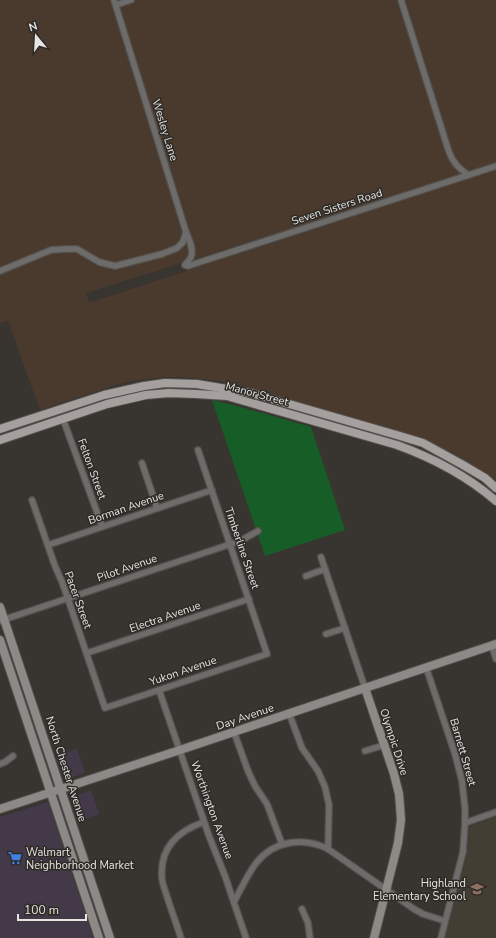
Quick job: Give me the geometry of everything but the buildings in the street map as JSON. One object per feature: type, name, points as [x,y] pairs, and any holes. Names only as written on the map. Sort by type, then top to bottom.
[{"type":"main road","name":"Manor Street","points":[[0,429],[104,395],[165,383],[197,384],[251,393],[423,443],[485,478],[496,488]]},
{"type":"main road","name":"Manor Street","points":[[0,440],[107,404],[146,395],[183,393],[226,396],[397,445],[416,452],[466,478],[496,501]]},
{"type":"street","points":[[115,2],[131,0]]},
{"type":"street","points":[[401,0],[449,152],[453,162],[468,175]]},
{"type":"street","name":"Wesley Lane","points":[[115,2],[192,250],[191,257],[185,265]]},
{"type":"street","name":"Seven Sisters Road","points":[[185,265],[188,266],[496,166]]},
{"type":"street","points":[[0,271],[51,250],[66,249],[77,249],[99,262],[115,266],[162,254],[176,248],[183,242],[186,232]]},
{"type":"street","name":"Felton Street","points":[[63,419],[102,526]]},
{"type":"street","name":"Timberline Street","points":[[198,450],[267,654]]},
{"type":"street","points":[[142,463],[157,508]]},
{"type":"street","name":"Borman Avenue","points":[[48,545],[212,490]]},
{"type":"street","name":"Pacer Street","points":[[32,500],[87,653],[105,708]]},
{"type":"street","name":"Pilot Avenue","points":[[2,620],[240,541],[258,531]]},
{"type":"street","name":"Olympic Drive","points":[[321,557],[396,782],[399,800],[401,820],[398,843],[374,938]]},
{"type":"street","points":[[306,576],[325,569]]},
{"type":"street","name":"Electra Avenue","points":[[87,653],[249,599]]},
{"type":"street","name":"North Chester Avenue","points":[[0,607],[2,620],[61,789],[110,937]]},
{"type":"street","points":[[326,634],[345,628]]},
{"type":"street","name":"North Chester Avenue","points":[[0,640],[99,938]]},
{"type":"street","points":[[494,645],[496,659]]},
{"type":"street","name":"Day Avenue","points":[[0,809],[494,645]]},
{"type":"street","name":"Yukon Avenue","points":[[105,708],[267,654]]},
{"type":"street","name":"Barnett Street","points":[[426,668],[459,767],[464,795],[466,822],[464,846],[460,866],[441,938]]},
{"type":"street","name":"Worthington Avenue","points":[[159,690],[204,822],[225,876],[246,938]]},
{"type":"street","points":[[289,713],[302,748],[318,771],[325,787],[329,805],[328,849]]},
{"type":"street","points":[[234,732],[251,778],[268,804],[282,844]]},
{"type":"street","points":[[365,752],[384,745]]},
{"type":"street","points":[[0,764],[13,756]]},
{"type":"street","points":[[466,822],[496,812]]},
{"type":"street","points":[[181,938],[164,886],[162,875],[163,863],[168,849],[176,837],[188,828],[204,822]]},
{"type":"street","points":[[234,902],[253,867],[270,850],[289,842],[304,841],[317,844],[328,849],[414,909],[423,914],[445,921]]},
{"type":"street","points":[[84,893],[96,912],[98,914],[102,913]]},
{"type":"street","points":[[302,909],[308,924],[310,938]]},
{"type":"street","points":[[94,921],[101,926],[110,937]]},
{"type":"shaded area","points":[[0,0],[496,0],[496,482],[420,440],[330,420],[240,385],[213,380],[165,377],[131,381],[40,410],[8,321],[0,323]],"holes":[[[430,185],[431,189],[348,218],[89,303],[86,293]]]},
{"type":"shaded area","points":[[77,749],[85,773],[66,779],[64,778],[56,756]]},
{"type":"shaded area","points":[[91,790],[99,814],[78,821],[71,799],[72,797]]},
{"type":"shaded area","points":[[48,802],[93,938],[0,938],[0,817]]},
{"type":"shaded area","name":"Highland Elementary School","points":[[496,817],[496,938],[445,938],[465,863],[469,828]]},
{"type":"green space","points":[[212,400],[311,427],[345,530],[265,556]]},
{"type":"place","name":"Walmart Neighborhood Market","points":[[15,858]]},
{"type":"place","name":"Highland Elementary School","points":[[477,889]]}]
